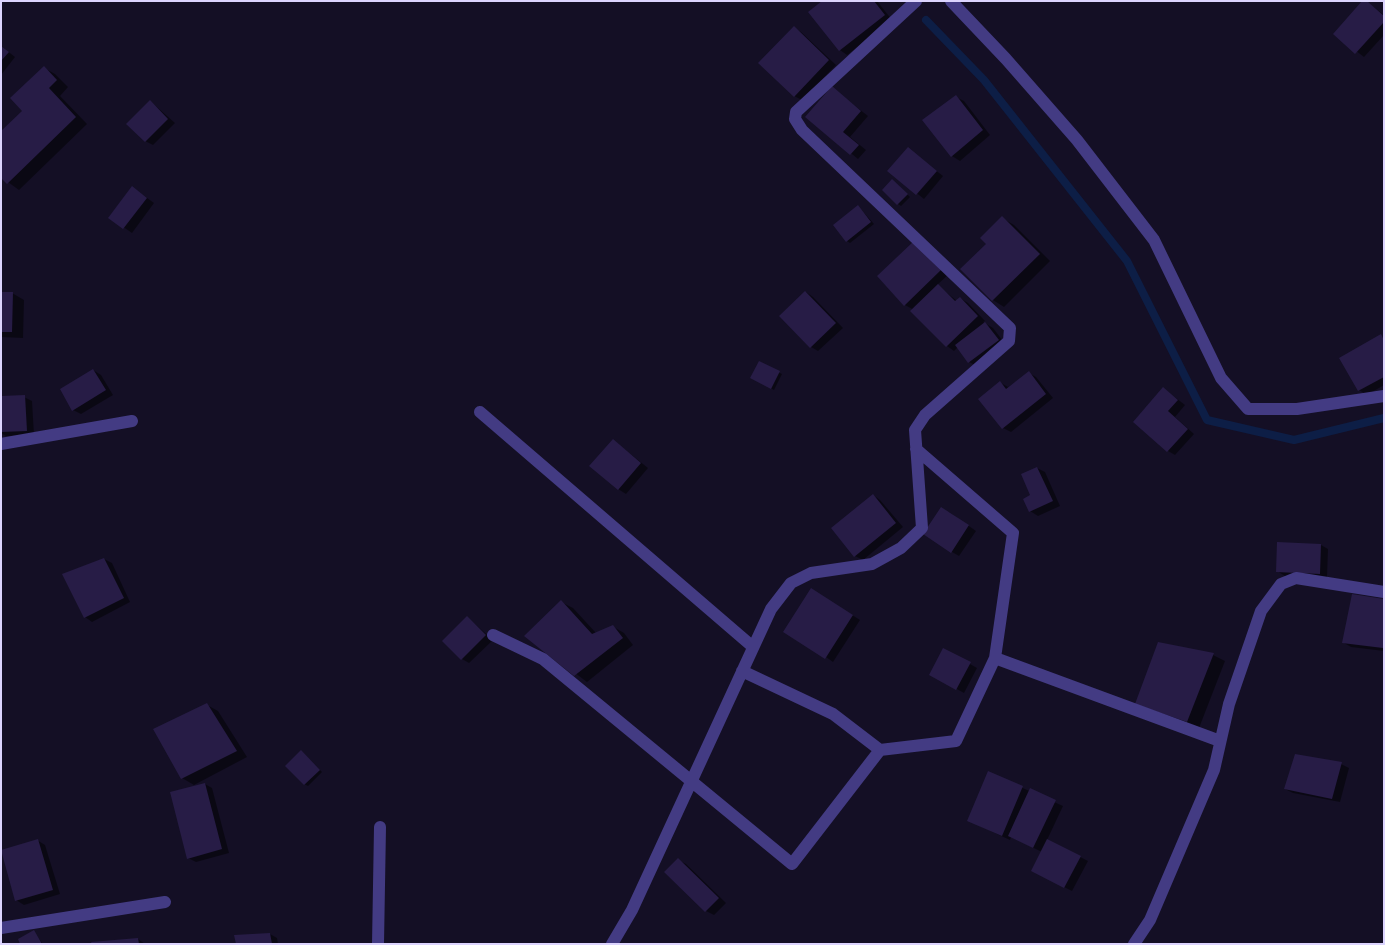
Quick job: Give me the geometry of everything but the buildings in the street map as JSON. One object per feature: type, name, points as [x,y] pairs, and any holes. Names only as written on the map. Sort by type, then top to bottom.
[{"type":"street","points":[[612,944],[632,910],[771,609],[791,583],[811,573],[872,564],[902,548],[922,528],[915,430],[925,415],[1008,342],[1010,328],[802,130],[795,119],[796,112],[916,1]]},
{"type":"street","points":[[951,1],[1006,59],[1077,140],[1154,240],[1221,378],[1248,409],[1297,409],[1384,396]]},
{"type":"street","points":[[480,412],[753,647]]},
{"type":"street","points":[[1,444],[132,421]]},
{"type":"street","points":[[742,671],[833,714],[880,750],[956,741],[995,658],[1013,534],[916,449]]},
{"type":"street","points":[[1134,944],[1150,920],[1214,770],[1229,704],[1261,611],[1281,584],[1296,578],[1384,592]]},
{"type":"street","points":[[493,635],[543,659],[792,864],[880,750]]},
{"type":"street","points":[[995,658],[1220,741]]},
{"type":"street","points":[[378,944],[380,827]]},
{"type":"street","points":[[1,928],[165,902]]},
{"type":"waterway","points":[[926,20],[984,80],[1127,261],[1207,420],[1294,440],[1384,418]]}]
